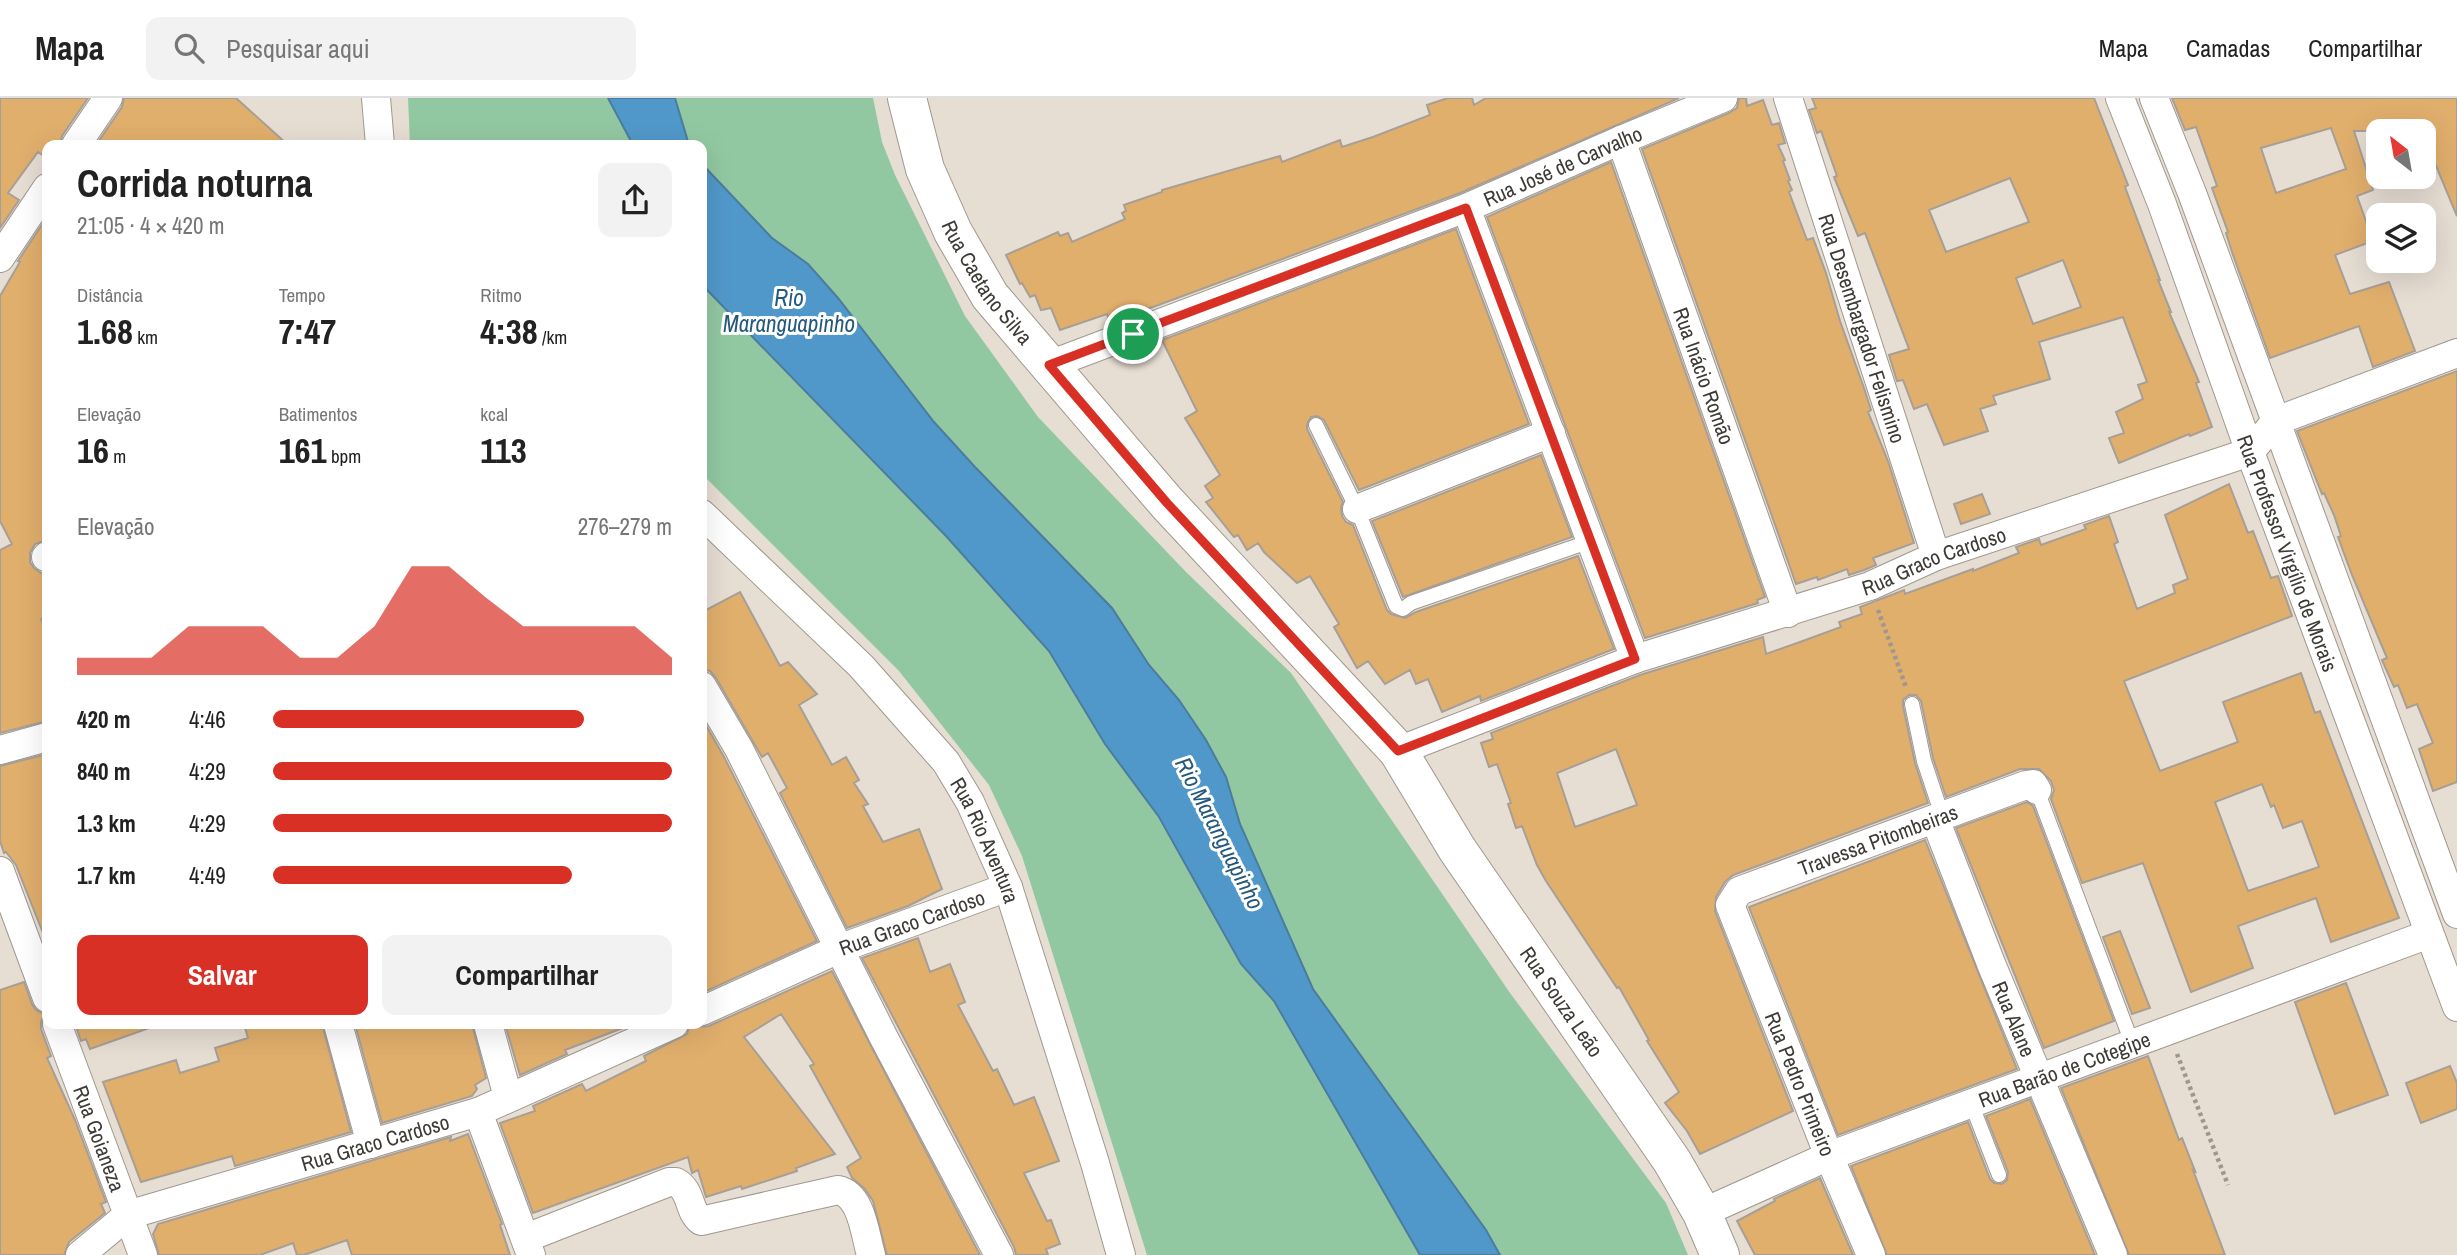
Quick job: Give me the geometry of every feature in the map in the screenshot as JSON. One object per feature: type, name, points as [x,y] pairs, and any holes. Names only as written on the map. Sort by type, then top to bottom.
[{"type":"main road","name":"Rua Caetano Silva","points":[[907,98],[925,169],[953,232],[990,296],[1167,503],[1398,751]]},
{"type":"main road","name":"Rua Souza Leão","points":[[1398,751],[1457,849],[1672,1161],[1702,1213],[1720,1255]]},
{"type":"street","points":[[79,140],[108,98]]},
{"type":"street","points":[[376,98],[380,140]]},
{"type":"street","name":"Rua José de Carvalho","points":[[1049,365],[1466,208],[1723,98]]},
{"type":"street","name":"Rua Desembargador Felismino","points":[[1788,98],[1936,556]]},
{"type":"street","name":"Rua Professor Virgílio de Morais","points":[[2120,98],[2162,204],[2250,452],[2457,1007]]},
{"type":"street","name":"Rua Professor Virgílio de Morais","points":[[2154,98],[2192,193],[2457,914]]},
{"type":"street","name":"Rua Inácio Romão","points":[[1621,140],[1788,613]]},
{"type":"street","points":[[2162,204],[2192,193]]},
{"type":"street","points":[[0,258],[42,203]]},
{"type":"street","points":[[1466,208],[1635,659]]},
{"type":"street","points":[[2250,452],[2276,421],[2457,353]]},
{"type":"street","points":[[1357,509],[1551,433]]},
{"type":"street","name":"Rua Graco Cardoso","points":[[1398,751],[1635,659],[1870,586],[1936,556],[2250,452]]},
{"type":"street","name":"Rua Rio Aventura","points":[[707,519],[861,666],[946,762],[970,802],[1008,887],[1095,1163],[1121,1255]]},
{"type":"street","points":[[707,695],[739,749],[884,1038],[999,1255]]},
{"type":"street","points":[[0,750],[42,738]]},
{"type":"street","name":"Travessa Pitombeiras","points":[[1731,912],[1732,898],[1740,891],[2026,785],[2033,784],[2037,790]]},
{"type":"street","name":"Rua Alane","points":[[1938,817],[1992,966],[2113,1255]]},
{"type":"street","points":[[2397,847],[2426,832]]},
{"type":"street","points":[[0,871],[42,984]]},
{"type":"street","name":"Rua Graco Cardoso","points":[[707,1009],[841,948],[1008,887]]},
{"type":"street","name":"Rua Pedro Primeiro","points":[[1731,912],[1871,1255]]},
{"type":"street","name":"Rua Barão de Cotegipe","points":[[1702,1213],[1829,1156],[2429,933]]},
{"type":"street","name":"Rua Goianeza","points":[[59,1029],[143,1255]]},
{"type":"street","points":[[339,1029],[371,1144]]},
{"type":"street","points":[[489,1029],[508,1097]]},
{"type":"street","name":"Rua Graco Cardoso","points":[[79,1255],[128,1215],[478,1112],[663,1029]]},
{"type":"street","points":[[478,1112],[528,1247],[669,1182],[681,1185],[687,1192],[697,1218],[708,1222],[838,1190],[849,1193],[855,1201],[871,1255]]},
{"type":"lane","points":[[1316,425],[1357,509],[1392,598],[1396,606],[1403,609],[1411,603],[1591,541]]},
{"type":"lane","name":"Rua Alane","points":[[1912,704],[1938,817]]},
{"type":"lane","points":[[2037,790],[2132,1043]]},
{"type":"lane","points":[[1971,1103],[1999,1175]]},
{"type":"path","points":[[1870,586],[1912,704]]},
{"type":"path","points":[[2168,1030],[2228,1185]]},
{"type":"green space","points":[[408,98],[873,98],[882,142],[895,175],[965,316],[1038,417],[1186,572],[1291,673],[1510,993],[1666,1203],[1688,1255],[1147,1255],[1022,856],[989,785],[899,671],[707,479],[707,140],[410,140]]},
{"type":"water","points":[[608,98],[675,98],[688,140],[630,140]]},
{"type":"water","name":"Rio Maranguapinho","points":[[707,169],[772,238],[808,264],[838,298],[934,422],[1112,608],[1149,665],[1179,700],[1206,740],[1226,777],[1240,824],[1313,989],[1486,1230],[1500,1255],[1420,1255],[1274,1001],[1241,964],[1159,817],[1105,744],[1049,651],[946,536],[707,290]]},
{"type":"building","points":[[0,98],[88,98],[61,140],[42,140],[42,155],[38,152],[8,193],[19,200],[0,228]]},
{"type":"building","points":[[124,98],[236,98],[282,140],[99,140],[122,107]]},
{"type":"building","points":[[1448,98],[1472,98],[1474,105],[1486,98],[1679,98],[1460,193],[1110,323],[1107,314],[1060,330],[1051,308],[1041,310],[1035,295],[1030,297],[1022,283],[1020,284],[1006,255],[1058,232],[1060,236],[1068,233],[1072,242],[1125,219],[1122,213],[1126,211],[1124,205],[1162,190],[1280,156],[1282,162],[1340,140],[1342,147],[1373,137],[1430,115],[1427,105]]},
{"type":"building","points":[[1739,98],[1746,98],[1747,106],[1763,100],[1772,125],[1779,123],[1785,143],[1778,145],[1790,180],[1788,181],[1792,190],[1789,192],[1807,240],[1813,238],[1826,273],[1871,410],[1868,412],[1888,461],[1914,543],[1873,558],[1876,565],[1849,575],[1847,569],[1818,580],[1817,577],[1796,584],[1642,149],[1729,113],[1737,108]]},
{"type":"building","points":[[1812,98],[2094,98],[2128,185],[2125,187],[2160,280],[2169,312],[2199,382],[2196,383],[2212,427],[2119,463],[2109,438],[2124,433],[2116,412],[2143,399],[2138,385],[2147,382],[2123,317],[2039,342],[2050,379],[1993,396],[1996,404],[1980,409],[1988,431],[1944,445],[1927,404],[1914,409],[1903,380],[1897,381],[1889,355],[1909,349],[1865,233],[1858,236],[1834,177],[1837,176],[1821,131],[1817,133],[1809,110],[1816,108]],"holes":[[[2010,178],[2029,222],[1946,252],[1929,210]],[[2063,260],[2081,307],[2033,324],[2016,278]]]},
{"type":"building","points":[[2172,98],[2457,98],[2457,216],[2436,166],[2436,119],[2366,119],[2366,131],[2354,131],[2366,168],[2366,189],[2373,190],[2357,196],[2366,221],[2366,244],[2335,255],[2350,294],[2389,282],[2415,351],[2373,367],[2359,326],[2270,358],[2232,252],[2226,233],[2228,232],[2212,188],[2217,186],[2196,127],[2185,130]],"holes":[[[2331,128],[2346,169],[2276,193],[2261,148]]]},
{"type":"building","points":[[1611,162],[1765,597],[1757,600],[1758,603],[1645,638],[1487,217]]},
{"type":"building","points":[[42,225],[42,542],[35,544],[30,553],[30,562],[42,573],[42,722],[0,733],[0,550],[12,544],[0,521],[0,296],[20,262],[18,261]]},
{"type":"building","points":[[1456,229],[1529,424],[1359,490],[1324,420],[1317,416],[1311,417],[1307,429],[1343,502],[1342,516],[1346,522],[1353,525],[1387,610],[1391,614],[1405,618],[1578,556],[1614,649],[1481,701],[1480,696],[1442,712],[1428,679],[1416,684],[1410,670],[1385,684],[1368,661],[1357,668],[1334,627],[1339,624],[1310,576],[1297,583],[1258,543],[1247,550],[1238,535],[1234,537],[1206,502],[1213,498],[1205,486],[1220,475],[1185,418],[1197,411],[1162,340]]},
{"type":"building","points":[[2457,371],[2457,782],[2433,791],[2419,749],[2433,743],[2417,704],[2407,708],[2398,685],[2394,687],[2382,660],[2387,658],[2352,575],[2338,537],[2341,536],[2334,515],[2324,493],[2322,494],[2297,431]]},
{"type":"building","points":[[1541,455],[1572,537],[1403,597],[1372,521]]},
{"type":"building","points":[[2229,484],[2248,533],[2253,531],[2271,578],[2278,576],[2292,616],[2124,681],[2160,771],[2238,742],[2223,702],[2301,673],[2315,713],[2320,711],[2399,918],[2331,942],[2316,898],[2238,926],[2253,968],[2191,992],[2143,863],[2082,883],[2051,799],[2054,790],[2051,781],[2039,769],[2020,769],[1946,797],[1933,758],[1921,701],[1916,695],[1909,695],[1903,700],[1903,706],[1915,763],[1928,803],[1733,875],[1716,897],[1715,911],[1793,1111],[1700,1154],[1687,1131],[1665,1103],[1679,1092],[1647,1041],[1649,1040],[1619,987],[1617,988],[1546,881],[1522,826],[1516,828],[1508,804],[1511,803],[1497,764],[1489,767],[1481,743],[1493,739],[1491,733],[1640,675],[1763,637],[1766,654],[1800,642],[1841,627],[1839,622],[1862,614],[1860,607],[1904,590],[1905,594],[1973,571],[2019,553],[2016,547],[2039,539],[2041,545],[2086,529],[2084,525],[2109,516],[2118,542],[2114,544],[2137,609],[2175,593],[2173,585],[2188,579],[2165,515]],"holes":[[[1616,749],[1637,805],[1575,827],[1557,773]],[[2262,784],[2283,828],[2302,821],[2319,867],[2248,891],[2215,802]]]},
{"type":"building","points":[[1982,494],[1990,514],[1961,524],[1954,504]]},
{"type":"building","points":[[740,592],[780,666],[788,662],[817,694],[799,705],[832,765],[846,757],[859,780],[854,783],[868,804],[863,806],[883,842],[919,829],[942,889],[908,906],[847,928],[780,793],[787,788],[768,753],[762,757],[716,678],[707,670],[707,609]]},
{"type":"building","points":[[707,727],[724,757],[817,941],[707,991]]},
{"type":"building","points":[[42,755],[42,930],[16,865],[6,852],[4,853],[0,841],[0,766]]},
{"type":"building","points":[[2027,802],[2033,806],[2114,1021],[2044,1048],[1956,828]]},
{"type":"building","points":[[1925,840],[2017,1069],[1838,1135],[1749,907]]},
{"type":"building","points":[[2120,931],[2150,1008],[2132,1014],[2103,937]]},
{"type":"building","points":[[918,938],[930,972],[950,964],[965,1002],[958,1005],[993,1071],[997,1069],[1014,1105],[1034,1097],[1059,1161],[1024,1173],[1047,1221],[1051,1220],[1060,1244],[1046,1249],[1048,1255],[1016,1255],[862,958]]},
{"type":"building","points":[[832,971],[980,1255],[887,1255],[873,1201],[864,1188],[852,1178],[847,1167],[861,1158],[810,1066],[814,1064],[781,1014],[744,1037],[835,1154],[796,1168],[797,1171],[742,1189],[741,1186],[706,1197],[698,1170],[692,1173],[688,1157],[533,1213],[500,1123],[535,1111],[533,1106],[582,1084],[586,1091],[646,1061],[644,1056],[687,1034],[688,1029],[707,1029]]},
{"type":"building","points":[[24,982],[32,1004],[42,1013],[41,1029],[51,1056],[47,1058],[75,1120],[106,1202],[101,1204],[105,1213],[69,1242],[64,1255],[0,1255],[0,990]]},
{"type":"building","points":[[2346,983],[2388,1095],[2335,1114],[2295,1002]]},
{"type":"building","points":[[77,1029],[146,1029],[90,1049],[86,1039],[81,1041]]},
{"type":"building","points":[[245,1029],[323,1029],[351,1132],[235,1166],[232,1156],[141,1182],[103,1082],[176,1060],[180,1073],[219,1061],[215,1048],[248,1038]]},
{"type":"building","points":[[356,1029],[473,1029],[486,1078],[475,1085],[477,1089],[472,1096],[382,1123]]},
{"type":"building","points":[[506,1029],[620,1029],[565,1050],[567,1054],[520,1075]]},
{"type":"building","points":[[2148,1056],[2179,1140],[2182,1138],[2195,1171],[2193,1170],[2225,1255],[2129,1255],[2061,1088]]},
{"type":"building","points":[[2450,1066],[2457,1083],[2457,1109],[2421,1123],[2406,1083]]},
{"type":"building","points":[[2030,1099],[2095,1255],[1887,1255],[1851,1166],[1968,1122],[1990,1179],[1994,1183],[2002,1184],[2007,1180],[2008,1172],[1986,1116]]},
{"type":"building","points":[[468,1134],[502,1224],[500,1225],[510,1255],[352,1255],[347,1240],[304,1255],[297,1255],[293,1243],[260,1255],[159,1255],[153,1234],[158,1224]]},
{"type":"building","points":[[1820,1178],[1853,1255],[1755,1255],[1737,1221],[1775,1201],[1774,1199]]},
{"type":"route","points":[[1466,208],[1635,659],[1398,751],[1167,503],[1049,365],[1133,334],[1466,208]]}]
